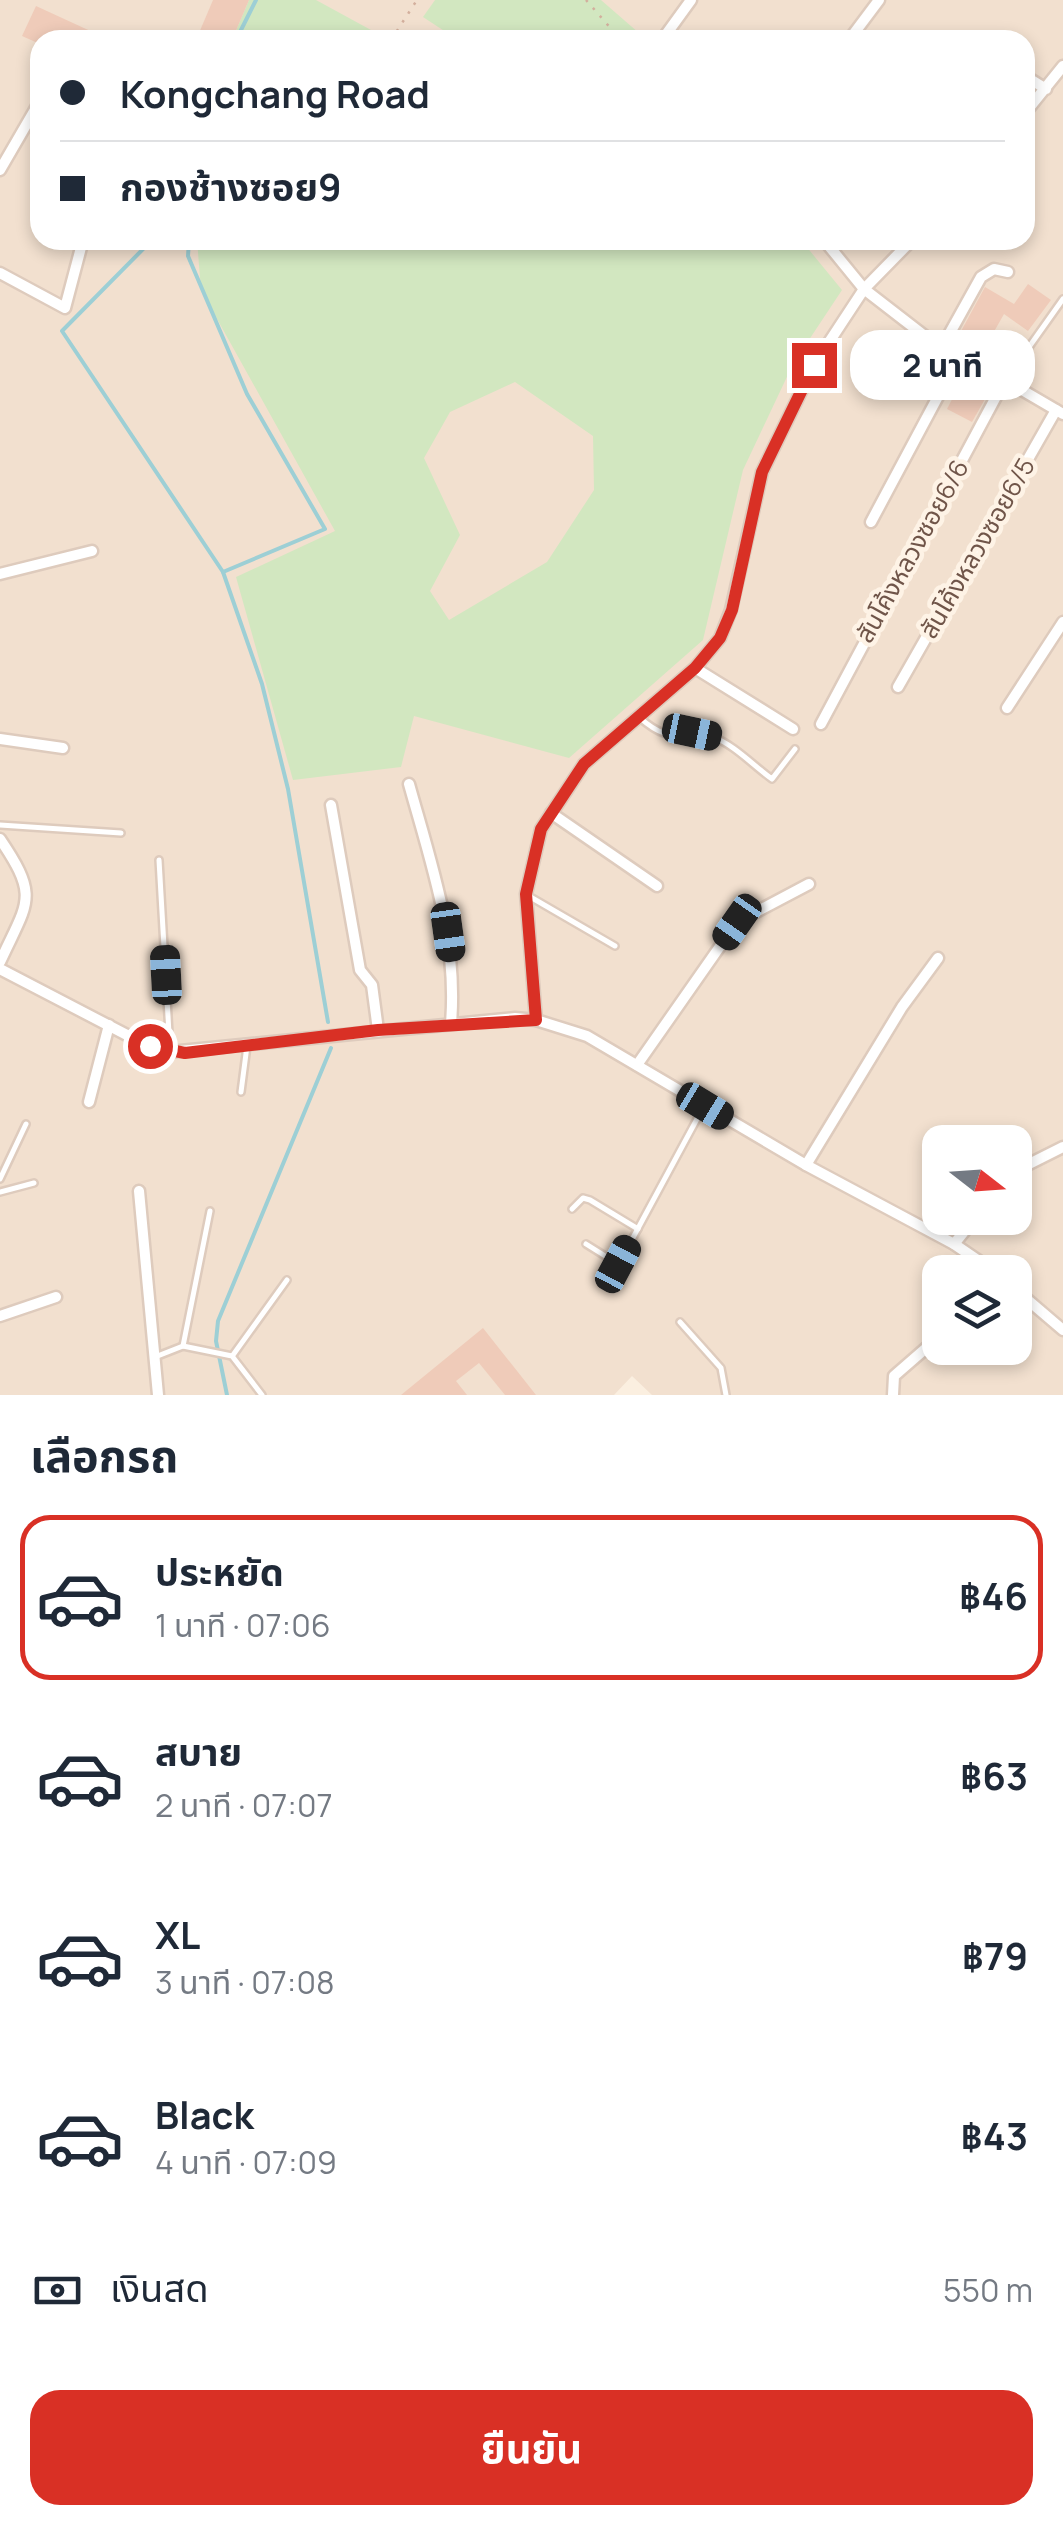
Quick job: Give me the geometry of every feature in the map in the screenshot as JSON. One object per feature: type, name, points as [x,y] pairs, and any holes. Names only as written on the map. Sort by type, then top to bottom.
[{"type":"street","points":[[669,30],[690,0]]},
{"type":"street","points":[[857,30],[878,0]]},
{"type":"street","points":[[1035,101],[1063,66]]},
{"type":"street","points":[[1035,82],[1046,89]]},
{"type":"street","points":[[0,170],[30,119]]},
{"type":"street","points":[[0,273],[65,308],[80,250]]},
{"type":"street","points":[[832,250],[864,289],[956,361],[1006,380],[1060,412]]},
{"type":"street","points":[[536,1020],[526,894],[541,829],[584,764],[695,668],[720,638],[732,610],[762,472],[814,365],[864,289],[902,250]]},
{"type":"street","points":[[941,349],[980,278],[994,270],[1008,272]]},
{"type":"street","points":[[870,522],[956,361]]},
{"type":"street","name":"สันโค้งหลวงซอย6/6","points":[[821,724],[1006,380]]},
{"type":"street","name":"สันโค้งหลวงซอย6/5","points":[[898,687],[1060,412]]},
{"type":"street","points":[[0,574],[92,551]]},
{"type":"street","points":[[1007,708],[1063,622]]},
{"type":"street","points":[[695,668],[793,729]]},
{"type":"street","points":[[0,738],[63,748]]},
{"type":"street","points":[[409,784],[444,907],[454,990],[451,1023]]},
{"type":"street","points":[[331,805],[360,970],[372,985],[378,1030]]},
{"type":"street","points":[[552,813],[657,886]]},
{"type":"street","points":[[0,839],[26,877],[28,893],[0,966],[109,1025],[170,1052],[451,1023],[536,1020],[587,1036],[806,1165],[972,1255]]},
{"type":"street","points":[[636,1065],[737,922],[809,884]]},
{"type":"street","points":[[806,1165],[902,1007],[938,958]]},
{"type":"street","points":[[89,1102],[109,1025]]},
{"type":"street","points":[[1032,1162],[1063,1147]]},
{"type":"street","points":[[139,1191],[158,1395]]},
{"type":"street","points":[[954,1244],[962,1235]]},
{"type":"street","points":[[0,1316],[56,1297]]},
{"type":"street","points":[[1032,1304],[1063,1329]]},
{"type":"street","points":[[893,1395],[894,1376],[922,1352]]},
{"type":"lane","points":[[1006,380],[1063,299]]},
{"type":"lane","points":[[638,716],[655,731],[674,738],[692,732],[716,737],[772,779],[795,749]]},
{"type":"lane","points":[[0,825],[120,833]]},
{"type":"lane","points":[[159,860],[170,1052]]},
{"type":"lane","points":[[526,894],[615,946]]},
{"type":"lane","points":[[241,1092],[247,1046]]},
{"type":"lane","points":[[608,1284],[705,1106]]},
{"type":"lane","points":[[0,1178],[26,1124]]},
{"type":"lane","points":[[0,1192],[34,1183]]},
{"type":"lane","points":[[572,1209],[584,1198],[638,1229]]},
{"type":"lane","points":[[182,1346],[210,1211]]},
{"type":"lane","points":[[586,1244],[618,1264]]},
{"type":"lane","points":[[232,1356],[286,1280]]},
{"type":"lane","points":[[680,1322],[721,1368],[726,1395]]},
{"type":"lane","points":[[155,1356],[182,1346],[232,1356],[262,1395]]},
{"type":"path","points":[[398,30],[418,0]]},
{"type":"path","points":[[586,0],[612,30]]},
{"type":"shaded area","points":[[0,0],[1063,0],[1063,1395],[652,1395],[632,1376],[614,1395],[0,1395]]},
{"type":"green space","points":[[249,0],[316,0],[371,30],[236,30]]},
{"type":"green space","points":[[435,0],[601,0],[636,30],[443,30],[423,17]]},
{"type":"green space","points":[[198,250],[809,250],[842,290],[793,364],[743,470],[703,640],[569,758],[414,716],[401,767],[293,780],[236,577],[335,531],[201,290]],"holes":[[[515,382],[593,436],[594,490],[547,562],[449,620],[430,591],[460,535],[424,458],[450,412]]]},
{"type":"building","points":[[213,0],[249,0],[236,30],[200,30]]},
{"type":"building","points":[[36,6],[88,30],[30,30],[30,40],[22,36]]},
{"type":"building","points":[[1028,284],[1051,300],[1028,331],[1004,314],[978,360],[953,346],[985,287],[1014,304]]},
{"type":"building","points":[[963,378],[989,392],[972,422],[947,409]]},
{"type":"building","points":[[483,1328],[536,1395],[505,1395],[479,1363],[456,1381],[467,1395],[401,1395]]},
{"type":"waterway","points":[[241,30],[256,0]]},
{"type":"waterway","points":[[142,250],[62,331],[223,572],[262,684],[288,789],[328,1022]]},
{"type":"waterway","points":[[188,250],[247,394],[325,529],[223,572]]},
{"type":"waterway","points":[[227,1395],[216,1341],[218,1321],[331,1048]]},
{"type":"route","points":[[150,1046],[185,1053],[378,1030],[515,1018],[536,1020],[526,894],[541,829],[584,764],[695,668],[720,638],[732,610],[762,472],[814,365]]}]
